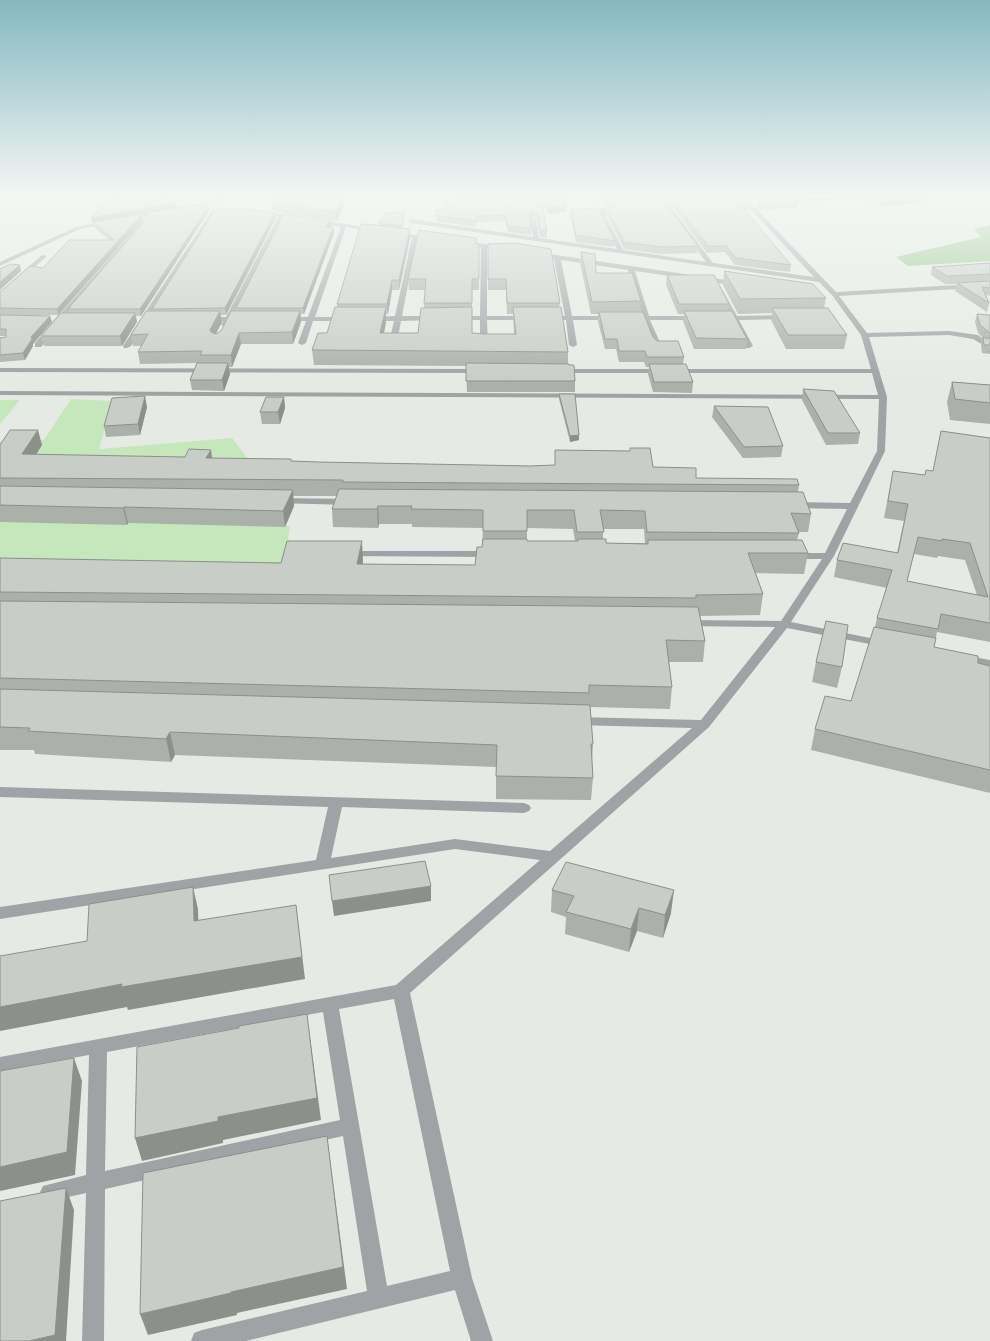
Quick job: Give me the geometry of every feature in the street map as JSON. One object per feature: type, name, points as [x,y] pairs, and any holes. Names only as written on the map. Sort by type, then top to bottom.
[{"type":"street","points":[[0,264],[12,259]]},
{"type":"street","points":[[0,296],[41,259]]},
{"type":"street","points":[[38,345],[55,319],[111,259]]},
{"type":"street","points":[[127,346],[183,259]]},
{"type":"street","points":[[223,331],[260,259]]},
{"type":"street","points":[[302,343],[332,259]]},
{"type":"street","points":[[393,343],[411,259]]},
{"type":"street","points":[[484,259],[484,346]]},
{"type":"street","points":[[557,259],[573,345]]},
{"type":"street","points":[[568,259],[745,285]]},
{"type":"street","points":[[673,259],[821,280]]},
{"type":"street","points":[[707,259],[711,264]]},
{"type":"street","points":[[0,1064],[401,991],[704,724],[784,624],[829,556],[881,451],[883,397],[865,335],[846,317],[821,280],[801,259]]},
{"type":"street","points":[[631,268],[646,318],[658,347]]},
{"type":"street","points":[[715,280],[749,346]]},
{"type":"street","points":[[833,297],[989,285]]},
{"type":"street","points":[[280,319],[796,317]]},
{"type":"street","points":[[55,319],[74,319]]},
{"type":"street","points":[[198,319],[250,319]]},
{"type":"street","points":[[865,335],[949,333],[975,337],[985,344]]},
{"type":"street","points":[[0,370],[494,371]]},
{"type":"street","points":[[550,371],[876,371]]},
{"type":"street","points":[[0,393],[883,397]]},
{"type":"street","points":[[269,501],[364,502]]},
{"type":"street","points":[[782,505],[853,506]]},
{"type":"street","points":[[336,554],[503,554]]},
{"type":"street","points":[[781,556],[829,556]]},
{"type":"street","points":[[672,623],[784,624],[898,646]]},
{"type":"street","points":[[952,657],[990,664]]},
{"type":"street","points":[[562,720],[704,724]]},
{"type":"street","points":[[0,792],[524,808]]},
{"type":"street","points":[[322,864],[336,802]]},
{"type":"street","points":[[0,913],[455,844],[552,857]]},
{"type":"street","points":[[401,991],[462,1278],[482,1341]]},
{"type":"street","points":[[330,1003],[379,1298]]},
{"type":"street","points":[[92,1341],[98,1046]]},
{"type":"street","points":[[29,1196],[350,1126]]},
{"type":"street","points":[[202,1341],[462,1278]]},
{"type":"shaded area","points":[[898,259],[990,259],[990,261],[908,266]]},
{"type":"shaded area","points":[[71,399],[113,401],[99,449],[232,438],[256,469],[0,477],[0,441],[44,440]]},
{"type":"shaded area","points":[[0,400],[20,400],[0,424]]},
{"type":"shaded area","points":[[0,517],[290,526],[283,577],[0,576]]},
{"type":"building","points":[[52,259],[102,259],[57,309],[0,308],[0,292],[30,266],[43,268]]},
{"type":"building","points":[[112,259],[174,259],[140,309],[68,309]]},
{"type":"building","points":[[184,259],[251,259],[225,308],[152,309]]},
{"type":"building","points":[[261,259],[321,259],[303,308],[236,308]]},
{"type":"building","points":[[351,259],[404,259],[399,280],[392,280],[387,304],[337,304]]},
{"type":"building","points":[[413,259],[479,259],[479,279],[472,279],[472,303],[424,303],[426,279],[408,279]]},
{"type":"building","points":[[488,259],[553,259],[560,303],[507,303],[506,279],[488,279]]},
{"type":"building","points":[[582,259],[595,259],[596,273],[632,273],[641,301],[592,302]]},
{"type":"building","points":[[741,259],[786,259],[791,265]]},
{"type":"building","points":[[990,263],[990,274],[947,276],[932,267]]},
{"type":"building","points":[[11,264],[20,265],[0,282],[0,269]]},
{"type":"building","points":[[724,271],[813,284],[826,298],[740,299]]},
{"type":"building","points":[[667,275],[714,275],[729,304],[679,304]]},
{"type":"building","points":[[990,281],[990,288],[982,287],[989,303],[957,283]]},
{"type":"building","points":[[335,307],[386,307],[380,333],[418,333],[421,308],[472,307],[472,333],[516,334],[513,307],[561,307],[568,352],[312,350],[318,333],[327,333]]},
{"type":"building","points":[[772,308],[828,308],[847,335],[788,335]]},
{"type":"building","points":[[146,311],[220,311],[210,330],[216,334],[221,331],[231,311],[300,311],[292,332],[239,333],[231,355],[200,355],[202,351],[138,352],[148,334],[131,335]]},
{"type":"building","points":[[684,311],[732,311],[747,339],[696,338]]},
{"type":"building","points":[[599,312],[643,312],[653,337],[657,341],[678,341],[684,357],[647,357],[645,351],[619,351],[617,339],[605,339]]},
{"type":"building","points":[[61,313],[135,313],[120,336],[41,336]]},
{"type":"building","points":[[977,314],[990,315],[990,333],[980,325]]},
{"type":"building","points":[[0,315],[50,316],[31,337],[32,339],[23,353],[0,355],[0,338],[6,337],[6,329],[0,329]]},
{"type":"building","points":[[983,337],[988,339],[990,337],[990,345],[984,345]]},
{"type":"building","points":[[197,363],[228,363],[222,380],[190,380]]},
{"type":"building","points":[[466,363],[569,364],[574,365],[575,381],[466,381]]},
{"type":"building","points":[[649,364],[686,364],[693,382],[654,382]]},
{"type":"building","points":[[952,382],[990,385],[990,403],[955,399]]},
{"type":"building","points":[[803,389],[834,391],[860,433],[828,433]]},
{"type":"building","points":[[559,394],[575,394],[579,435],[570,436]]},
{"type":"building","points":[[145,396],[138,424],[104,426],[112,398]]},
{"type":"building","points":[[266,397],[284,397],[278,412],[260,412]]},
{"type":"building","points":[[714,406],[768,407],[783,446],[744,447]]},
{"type":"building","points":[[10,430],[38,430],[22,454],[185,457],[189,449],[211,450],[206,458],[291,459],[291,461],[319,462],[530,466],[555,465],[555,450],[630,451],[630,448],[650,448],[653,467],[696,468],[696,478],[797,479],[799,485],[0,478],[0,445]]},
{"type":"building","points":[[941,431],[990,438],[990,623],[941,614],[938,629],[877,618],[892,570],[837,560],[843,543],[898,553],[908,504],[888,501],[893,471],[925,475],[926,470],[933,471]],"holes":[[[918,537],[942,541],[942,539],[970,543],[988,597],[907,581]]]},
{"type":"building","points":[[0,486],[293,490],[283,511],[0,505]]},
{"type":"building","points":[[339,489],[803,492],[811,514],[791,513],[799,533],[647,532],[645,511],[600,510],[604,532],[577,532],[574,510],[527,510],[527,531],[483,531],[483,510],[411,509],[412,506],[378,506],[377,509],[332,509]]},
{"type":"building","points":[[483,539],[578,541],[578,539],[606,539],[606,543],[648,544],[648,540],[802,540],[808,553],[748,553],[763,594],[696,595],[696,598],[0,592],[0,558],[281,563],[287,541],[362,541],[357,564],[475,565],[477,547],[482,547]]},
{"type":"building","points":[[0,601],[698,607],[705,641],[666,640],[672,687],[589,685],[589,693],[0,678]]},
{"type":"building","points":[[826,621],[848,625],[842,667],[816,662]]},
{"type":"building","points":[[874,627],[936,638],[934,647],[978,656],[978,663],[990,666],[990,770],[815,729],[825,696],[851,701]]},
{"type":"building","points":[[0,689],[590,705],[593,744],[591,744],[593,778],[496,776],[497,745],[170,732],[166,739],[28,731],[30,728],[0,727]]},
{"type":"building","points":[[425,861],[431,886],[332,901],[329,875]]},
{"type":"building","points":[[566,862],[674,890],[665,915],[639,908],[631,929],[566,912],[574,896],[552,890]]},
{"type":"building","points":[[193,887],[194,921],[296,905],[302,957],[121,987],[122,984],[0,1007],[0,956],[87,941],[89,904]]},
{"type":"building","points":[[307,1014],[317,1098],[218,1117],[218,1121],[135,1138],[137,1047]]},
{"type":"building","points":[[74,1058],[67,1152],[0,1167],[0,1071]]},
{"type":"building","points":[[327,1136],[343,1267],[140,1314],[143,1173]]},
{"type":"building","points":[[66,1188],[55,1335],[29,1341],[0,1341],[0,1201]]}]
